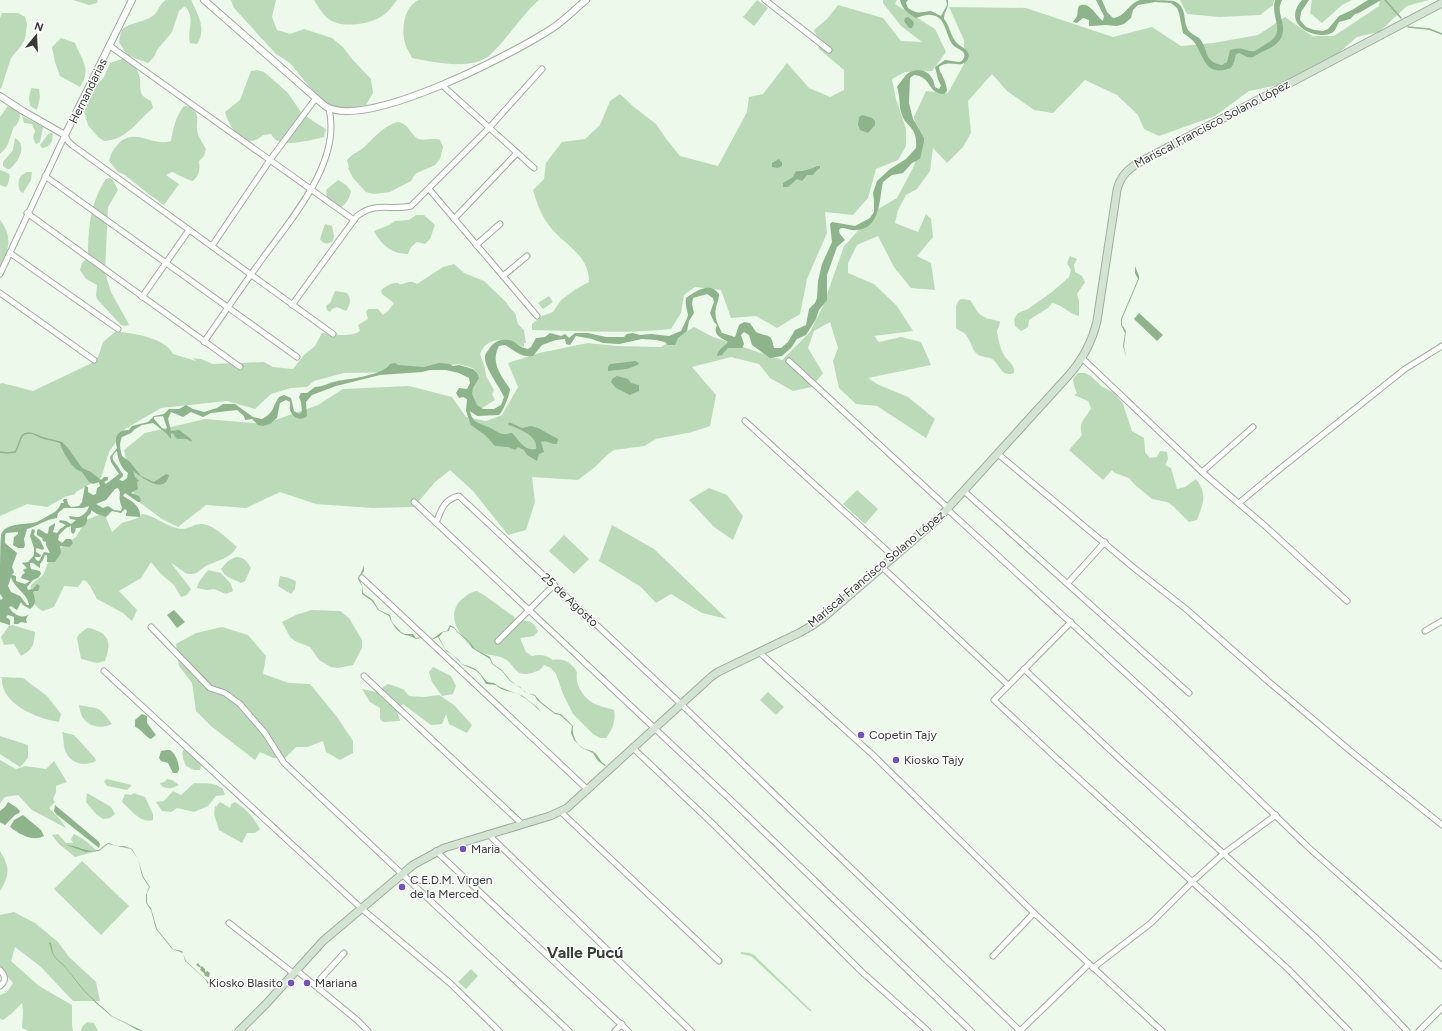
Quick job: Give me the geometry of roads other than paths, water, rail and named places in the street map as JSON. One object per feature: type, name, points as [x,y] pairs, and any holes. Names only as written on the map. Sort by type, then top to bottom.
[{"type":"main road","name":"Mariscal Francisco Solano López","points":[[240,1031],[326,938],[416,862],[436,851],[452,845],[561,812],[588,790],[705,682],[718,672],[813,625],[927,529],[964,491],[1069,375],[1082,358],[1090,344],[1095,330],[1116,195],[1120,179],[1125,172],[1138,163],[1442,3]]},
{"type":"street","name":"Hernandarias","points":[[0,96],[23,111],[66,135],[132,0]]},
{"type":"street","points":[[204,0],[329,109],[332,119],[332,134],[328,150],[311,190],[204,342]]},
{"type":"street","points":[[329,109],[345,111],[374,108],[404,100],[442,85],[519,48],[550,30],[586,0]]},
{"type":"street","points":[[765,0],[829,50]]},
{"type":"street","points":[[110,46],[354,220]]},
{"type":"street","points":[[292,305],[354,220],[363,212],[374,208],[411,206],[489,128],[542,69]]},
{"type":"street","points":[[442,85],[534,168]]},
{"type":"street","points":[[212,246],[270,160],[316,98]]},
{"type":"street","points":[[0,274],[45,176],[66,135]]},
{"type":"street","points":[[66,135],[68,141],[72,145],[333,334]]},
{"type":"street","points":[[454,218],[517,153]]},
{"type":"street","points":[[45,176],[165,264],[297,357]]},
{"type":"street","points":[[429,189],[537,316]]},
{"type":"street","points":[[27,214],[240,368]]},
{"type":"street","points":[[476,245],[500,224]]},
{"type":"street","points":[[142,297],[189,230]]},
{"type":"street","points":[[10,253],[118,329]]},
{"type":"street","points":[[503,276],[528,256]]},
{"type":"street","points":[[0,293],[94,360]]},
{"type":"street","points":[[1239,503],[1405,369],[1442,346]]},
{"type":"street","points":[[1082,358],[1202,472],[1239,503],[1347,601]]},
{"type":"street","points":[[789,361],[1170,714],[1308,847],[1442,966]]},
{"type":"street","points":[[746,421],[894,557]]},
{"type":"street","points":[[1202,472],[1253,427]]},
{"type":"street","points":[[998,454],[1105,542],[1134,568],[1186,609],[1354,754],[1442,824]]},
{"type":"street","points":[[964,491],[1189,693]]},
{"type":"street","name":"25 de Agosto","points":[[436,523],[446,502],[459,496],[681,704],[1020,1031]]},
{"type":"street","points":[[414,502],[655,728],[971,1031]]},
{"type":"street","points":[[1068,583],[1105,542]]},
{"type":"street","points":[[882,567],[1008,685]]},
{"type":"street","points":[[362,578],[588,790]]},
{"type":"street","points":[[498,641],[554,585]]},
{"type":"street","points":[[1425,631],[1442,621]]},
{"type":"street","points":[[1071,622],[994,700],[1288,969],[1349,1031]]},
{"type":"street","points":[[151,627],[210,688],[225,693],[240,704],[266,733],[284,763],[569,1031]]},
{"type":"street","points":[[759,652],[873,755],[1034,913],[1162,1031]]},
{"type":"street","points":[[1024,669],[1223,854],[1315,937],[1360,981],[1407,1031]]},
{"type":"street","points":[[104,671],[361,908],[451,984],[499,1031]]},
{"type":"street","points":[[364,676],[522,824]]},
{"type":"street","points":[[633,748],[750,860],[862,972],[928,1031]]},
{"type":"street","points":[[561,812],[719,961]]},
{"type":"street","points":[[1094,968],[1151,923],[1192,881],[1223,854],[1276,815]]},
{"type":"street","points":[[488,834],[691,1031]]},
{"type":"street","points":[[436,851],[628,1031]]},
{"type":"street","points":[[993,956],[1034,913]]},
{"type":"street","points":[[229,923],[315,985],[368,1031]]},
{"type":"street","points":[[315,985],[344,953]]},
{"type":"street","points":[[1020,1031],[1089,964]]},
{"type":"street","points":[[0,970],[4,974],[5,978],[4,982],[0,986]]},
{"type":"street","points":[[1419,1031],[1442,1008]]},
{"type":"street","points":[[615,1031],[622,1024]]},
{"type":"waterway","points":[[1385,0],[1401,18]]},
{"type":"waterway","points":[[1408,27],[1429,29],[1442,34]]},
{"type":"waterway","points":[[0,452],[15,452],[23,435],[26,433],[35,434],[62,443]]},
{"type":"place","name":"Copetin Tajy","points":[[861,735]]},
{"type":"place","name":"Kiosko Tajy","points":[[896,760]]},
{"type":"place","name":"Maria","points":[[463,849]]},
{"type":"place","name":"C.E.D.M. Virgen de la Merced","points":[[402,887]]},
{"type":"place","name":"Kiosko Blasito","points":[[291,983]]},
{"type":"place","name":"Mariana","points":[[307,983]]},
{"type":"district","name":"Valle Pucú","points":[[585,952]]}]
